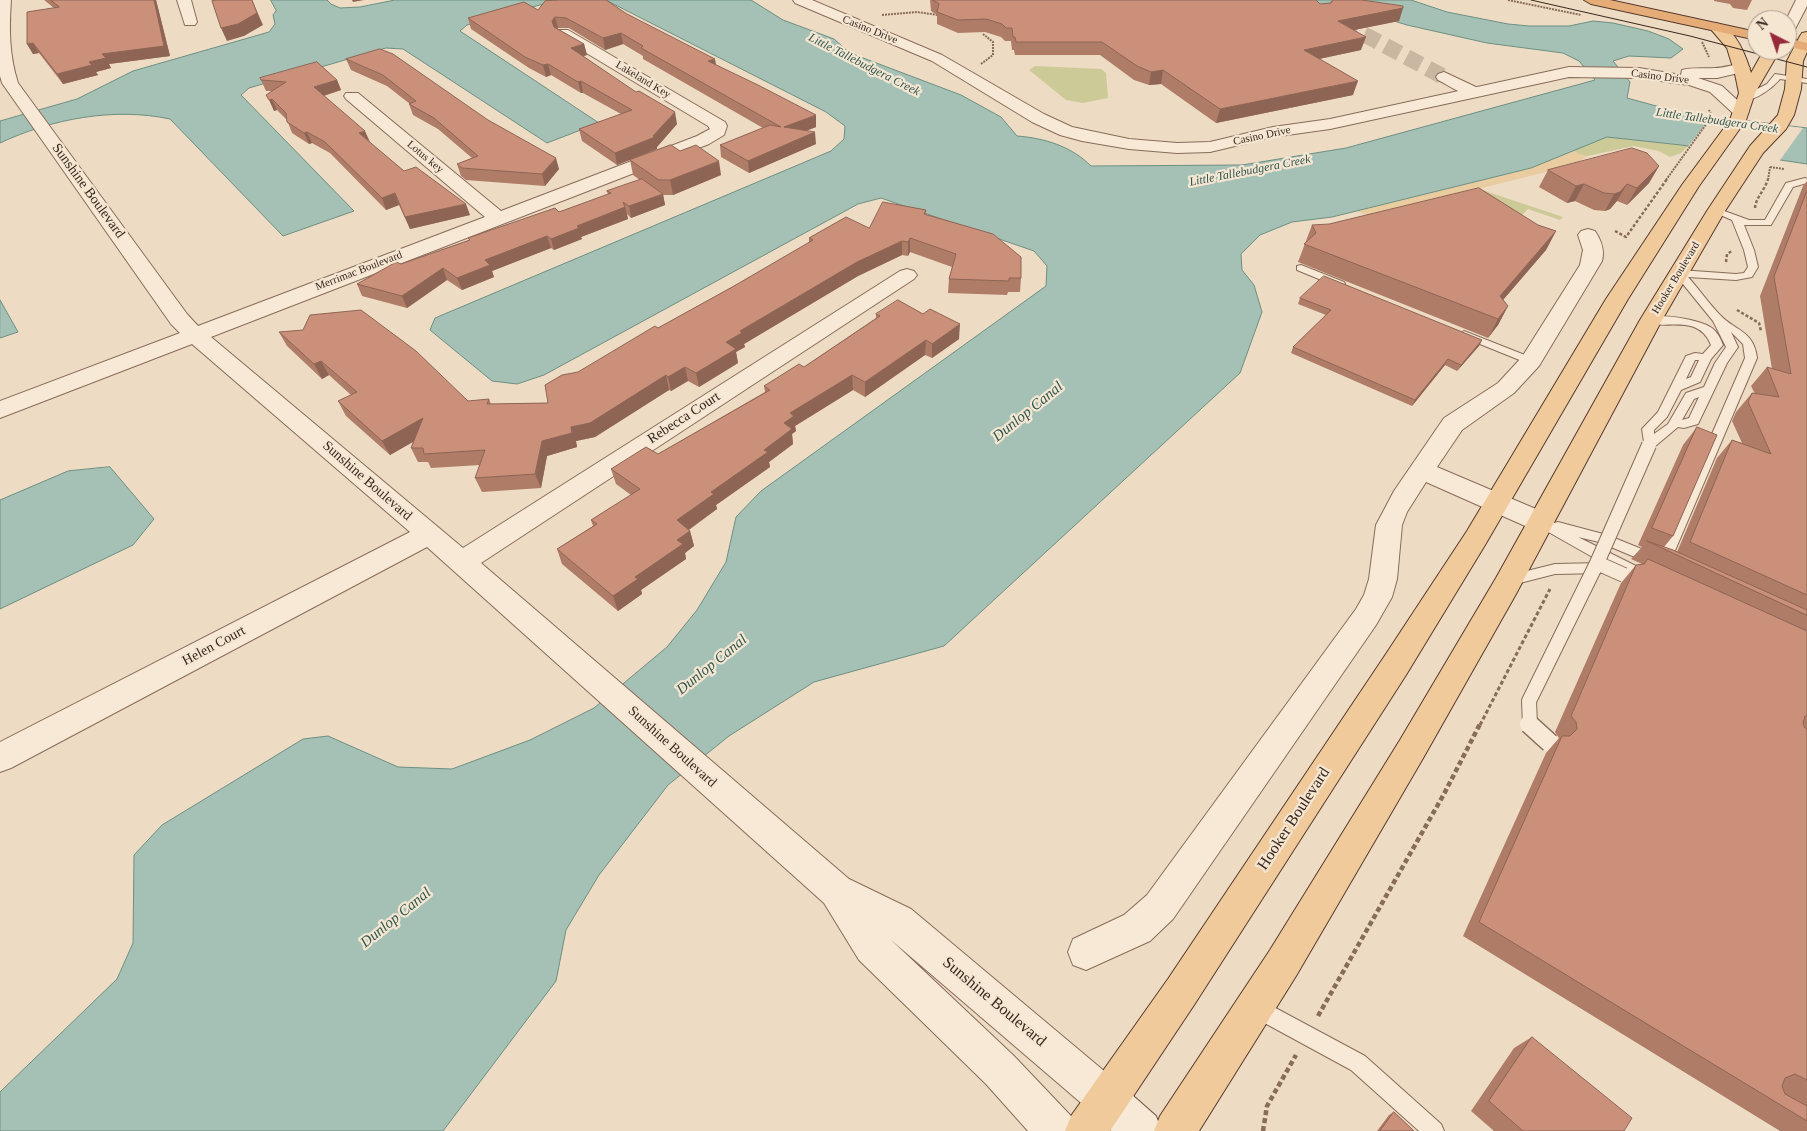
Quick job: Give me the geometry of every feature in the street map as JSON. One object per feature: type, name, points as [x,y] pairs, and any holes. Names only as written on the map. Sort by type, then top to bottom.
[{"type":"highway","points":[[1591,0],[1747,34]]},
{"type":"highway","points":[[1636,0],[1747,24]]},
{"type":"main road","points":[[1716,27],[1732,44],[1742,68],[1743,105]]},
{"type":"main road","name":"Hooker Boulevard","points":[[1175,1131],[1343,865],[1508,581],[1679,272],[1756,150],[1780,125],[1801,79],[1794,64],[1803,40]]},
{"type":"main road","name":"Hooker Boulevard","points":[[1097,1115],[1390,674],[1476,538],[1617,299],[1743,105],[1767,60]]},
{"type":"street","name":"Sunshine Boulevard","points":[[4,0],[1,33],[2,70],[179,319],[195,335],[462,562],[836,891],[898,922],[1097,1115],[1141,1131]]},
{"type":"street","points":[[184,0],[190,22]]},
{"type":"street","name":"Casino Drive","points":[[800,0],[937,58],[1038,118],[1066,131],[1082,136],[1129,144],[1177,148],[1210,147],[1273,132],[1330,124],[1544,76],[1583,72],[1637,73],[1692,81],[1706,85],[1743,105]]},
{"type":"street","points":[[1797,13],[1804,0]]},
{"type":"street","name":"Lakeland Key","points":[[563,33],[714,122],[718,126],[718,131]]},
{"type":"street","points":[[1637,73],[1717,73],[1742,68]]},
{"type":"street","points":[[1444,77],[1472,91]]},
{"type":"street","name":"Lotus key","points":[[352,96],[497,218]]},
{"type":"street","name":"Merrimac Boulevard","points":[[0,410],[703,140],[718,131]]},
{"type":"street","points":[[1086,952],[1137,928],[1160,907],[1366,617],[1378,597],[1383,579],[1386,544],[1394,512],[1453,424],[1506,388],[1531,361],[1594,257],[1594,248],[1588,235]]},
{"type":"street","name":"Rebecca Court","points":[[462,562],[908,275]]},
{"type":"street","points":[[1421,470],[1541,522]]},
{"type":"street","name":"Helen Court","points":[[0,758],[429,534]]},
{"type":"street","name":"Sunshine Boulevard","points":[[836,891],[872,947],[1000,1070],[1056,1131]]},
{"type":"lane","points":[[1743,105],[1770,86],[1776,76],[1801,79]]},
{"type":"lane","points":[[1716,211],[1737,220],[1757,224],[1768,223],[1789,185],[1805,182]]},
{"type":"lane","points":[[1679,272],[1736,278],[1748,275],[1753,267],[1749,250],[1737,220]]},
{"type":"lane","points":[[1300,268],[1347,287]]},
{"type":"lane","points":[[1550,743],[1529,724],[1529,701],[1597,563],[1649,445],[1675,423],[1687,399],[1708,390],[1721,363],[1732,347],[1732,342],[1716,318],[1679,272]]},
{"type":"lane","points":[[1541,522],[1602,538],[1667,565],[1751,358],[1748,344],[1738,332],[1716,318]]},
{"type":"lane","points":[[1649,445],[1648,429],[1663,414],[1676,388],[1696,379],[1706,358],[1717,345],[1714,337],[1704,329],[1689,323],[1651,320]]},
{"type":"lane","points":[[1457,332],[1531,361]]},
{"type":"lane","points":[[1541,522],[1660,587],[1597,563]]},
{"type":"lane","points":[[1508,581],[1555,570],[1625,567]]},
{"type":"lane","points":[[1255,1007],[1358,1063],[1434,1131]]},
{"type":"path","points":[[980,71],[981,64],[993,55],[993,42],[983,34]]},
{"type":"path","points":[[1615,231],[1626,237],[1712,116]]},
{"type":"path","points":[[1264,1131],[1267,1106],[1444,794],[1552,585]]},
{"type":"shaded area","points":[[1035,66],[1101,69],[1106,73],[1108,98],[1083,103],[1066,100],[1029,70]]},
{"type":"shaded area","points":[[1607,137],[1688,146],[1681,153],[1670,157],[1659,151],[1633,146],[1588,156],[1578,154],[1574,150]]},
{"type":"shaded area","points":[[1479,189],[1563,217],[1560,220],[1528,209],[1521,216],[1378,214],[1471,190]]},
{"type":"sand","points":[[1574,150],[1578,154],[1588,156],[1574,165],[1378,214],[1368,216],[1357,211],[1531,168]]},
{"type":"water","points":[[271,0],[327,0],[340,8],[360,7],[395,0],[558,0],[467,25],[460,31],[599,123],[547,143],[403,49],[386,48],[249,88],[241,95],[354,211],[283,236],[170,119],[127,114],[83,117],[40,127],[0,143],[0,121],[77,99],[133,71],[269,32],[275,24],[273,15],[276,11]]},
{"type":"water","points":[[606,0],[751,0],[783,20],[834,39],[850,53],[961,95],[1001,117],[1017,136],[1057,144],[1075,153],[1091,166],[1242,165],[1346,148],[1595,80],[1579,61],[1563,53],[1487,43],[1394,21],[1249,0],[1411,0],[1447,12],[1508,24],[1569,26],[1593,21],[1613,23],[1648,31],[1669,39],[1683,49],[1671,58],[1629,56],[1613,61],[1630,82],[1627,98],[1682,113],[1807,128],[1807,164],[1681,145],[1607,137],[1531,168],[1332,217],[1292,222],[1260,235],[1241,254],[1242,270],[1254,285],[1262,312],[1240,373],[944,646],[814,682],[729,736],[668,785],[599,875],[566,930],[556,981],[443,1131],[0,1131],[0,1092],[117,979],[133,943],[134,855],[162,825],[303,739],[328,736],[398,767],[452,769],[530,740],[594,708],[667,647],[697,610],[726,562],[736,517],[761,491],[1046,286],[1047,266],[1034,251],[881,198],[858,204],[544,375],[517,384],[492,381],[430,330],[435,318],[831,151],[844,139],[845,126],[826,112]]},
{"type":"water","points":[[0,300],[18,332],[0,338]]},
{"type":"water","points":[[110,467],[154,519],[133,545],[0,609],[0,500],[68,471]]},
{"type":"pier","points":[[1712,116],[1803,128],[1778,163],[1686,149]]},
{"type":"building","points":[[51,0],[154,0],[164,46],[102,54],[106,58],[89,62],[92,65],[57,74],[33,43],[27,44],[27,12],[59,7]]},
{"type":"building","points":[[252,0],[257,13],[238,24],[221,28],[212,1]]},
{"type":"building","points":[[606,0],[627,14],[715,59],[708,61],[816,115],[784,127],[815,132],[748,161],[720,145],[770,125],[781,127],[641,48],[643,46],[621,33],[603,38],[566,18],[555,17],[552,21],[554,27],[584,44],[571,48],[636,92],[639,91],[675,112],[653,136],[655,137],[615,153],[579,129],[632,110],[548,64],[543,65],[525,57],[468,18],[524,2],[538,10],[545,1]]},
{"type":"building","points":[[933,0],[1316,0],[1320,4],[1331,3],[1333,0],[1362,0],[1403,6],[1403,8],[1338,21],[1366,37],[1304,50],[1358,81],[1220,109],[1163,70],[1151,72],[1137,66],[1102,42],[1016,42],[1015,37],[1013,37],[1012,28],[1006,28],[1002,24],[986,19],[958,20],[937,12],[939,4]]},
{"type":"building","points":[[380,49],[393,54],[488,120],[556,158],[542,174],[462,168],[457,164],[478,156],[434,118],[409,104],[416,101],[383,75],[346,59]]},
{"type":"building","points":[[317,62],[337,80],[314,87],[365,131],[359,133],[404,171],[416,167],[466,204],[405,217],[395,193],[382,198],[325,142],[307,132],[304,133],[287,122],[286,113],[272,99],[269,100],[266,95],[286,82],[261,80],[260,78]]},
{"type":"building","points":[[671,145],[680,151],[696,145],[719,161],[670,180],[659,180],[630,160]]},
{"type":"building","points":[[1632,148],[1647,153],[1659,166],[1637,188],[1627,184],[1620,192],[1614,194],[1604,193],[1584,184],[1576,186],[1548,170]]},
{"type":"building","points":[[642,179],[663,194],[629,206],[623,202],[625,207],[577,226],[579,228],[551,239],[547,236],[485,260],[490,265],[457,278],[443,268],[402,296],[357,284],[396,262],[401,264],[470,240],[468,238],[555,208],[559,212],[611,193],[607,191]]},
{"type":"building","points":[[1479,188],[1538,225],[1556,231],[1500,296],[1508,306],[1498,319],[1304,244],[1316,233],[1312,225],[1329,224]]},
{"type":"building","points":[[1807,191],[1807,595],[1690,542],[1732,440],[1771,454],[1748,402],[1752,393],[1779,397],[1767,367],[1791,374],[1774,277]]},
{"type":"building","points":[[883,202],[926,210],[924,214],[993,234],[1021,257],[1021,278],[1009,278],[1009,281],[949,279],[956,254],[910,238],[908,242],[902,241],[857,262],[740,331],[742,333],[726,342],[736,349],[696,373],[685,367],[668,377],[666,375],[590,423],[571,427],[572,433],[542,441],[535,474],[475,478],[485,450],[424,454],[423,448],[411,448],[423,418],[382,441],[338,401],[357,392],[321,361],[314,364],[279,332],[303,330],[310,315],[361,310],[416,351],[468,401],[489,399],[487,404],[548,403],[545,385],[562,375],[578,372],[655,326],[658,328],[734,286],[813,240],[809,238],[846,217],[869,228]]},
{"type":"building","points":[[1324,276],[1482,340],[1461,365],[1448,359],[1415,400],[1293,347],[1331,310],[1300,298]]},
{"type":"building","points":[[898,300],[923,314],[930,309],[960,324],[932,344],[926,340],[865,382],[852,375],[790,413],[794,416],[784,423],[792,429],[764,450],[768,452],[711,492],[714,494],[677,520],[690,531],[677,540],[683,544],[635,577],[638,579],[613,596],[557,549],[597,524],[591,520],[640,489],[611,469],[646,447],[658,454],[770,390],[764,386],[799,364],[804,367],[880,316],[876,314]]},
{"type":"building","points":[[1697,427],[1717,435],[1673,536],[1652,528]]},
{"type":"building","points":[[1647,541],[1673,550],[1807,610],[1807,615]]},
{"type":"building","points":[[1648,559],[1807,631],[1807,716],[1805,716],[1803,723],[1807,729],[1807,1080],[1795,1074],[1785,1078],[1782,1086],[1785,1094],[1807,1106],[1807,1121],[1479,922],[1562,736],[1570,736],[1577,729],[1576,722],[1571,716],[1636,565],[1644,564]]},
{"type":"building","points":[[1532,1037],[1632,1118],[1624,1131],[1523,1131],[1489,1101]]},
{"type":"building","points":[[1394,1112],[1414,1131],[1380,1131]]},
{"type":"tunnel","points":[[1322,12],[1342,25],[1371,38],[1444,77]]},
{"type":"tram line","points":[[1531,0],[1690,36],[1807,67]]},
{"type":"water label","name":"Little Tallebudgera Creek","points":[[864,65]]},
{"type":"water label","name":"Little Tallebudgera Creek","points":[[1717,121]]},
{"type":"water label","name":"Little Tallebudgera Creek","points":[[1250,171]]},
{"type":"water label","name":"Dunlop Canal","points":[[1028,412]]},
{"type":"water label","name":"Dunlop Canal","points":[[712,665]]},
{"type":"water label","name":"Dunlop Canal","points":[[396,918]]}]
